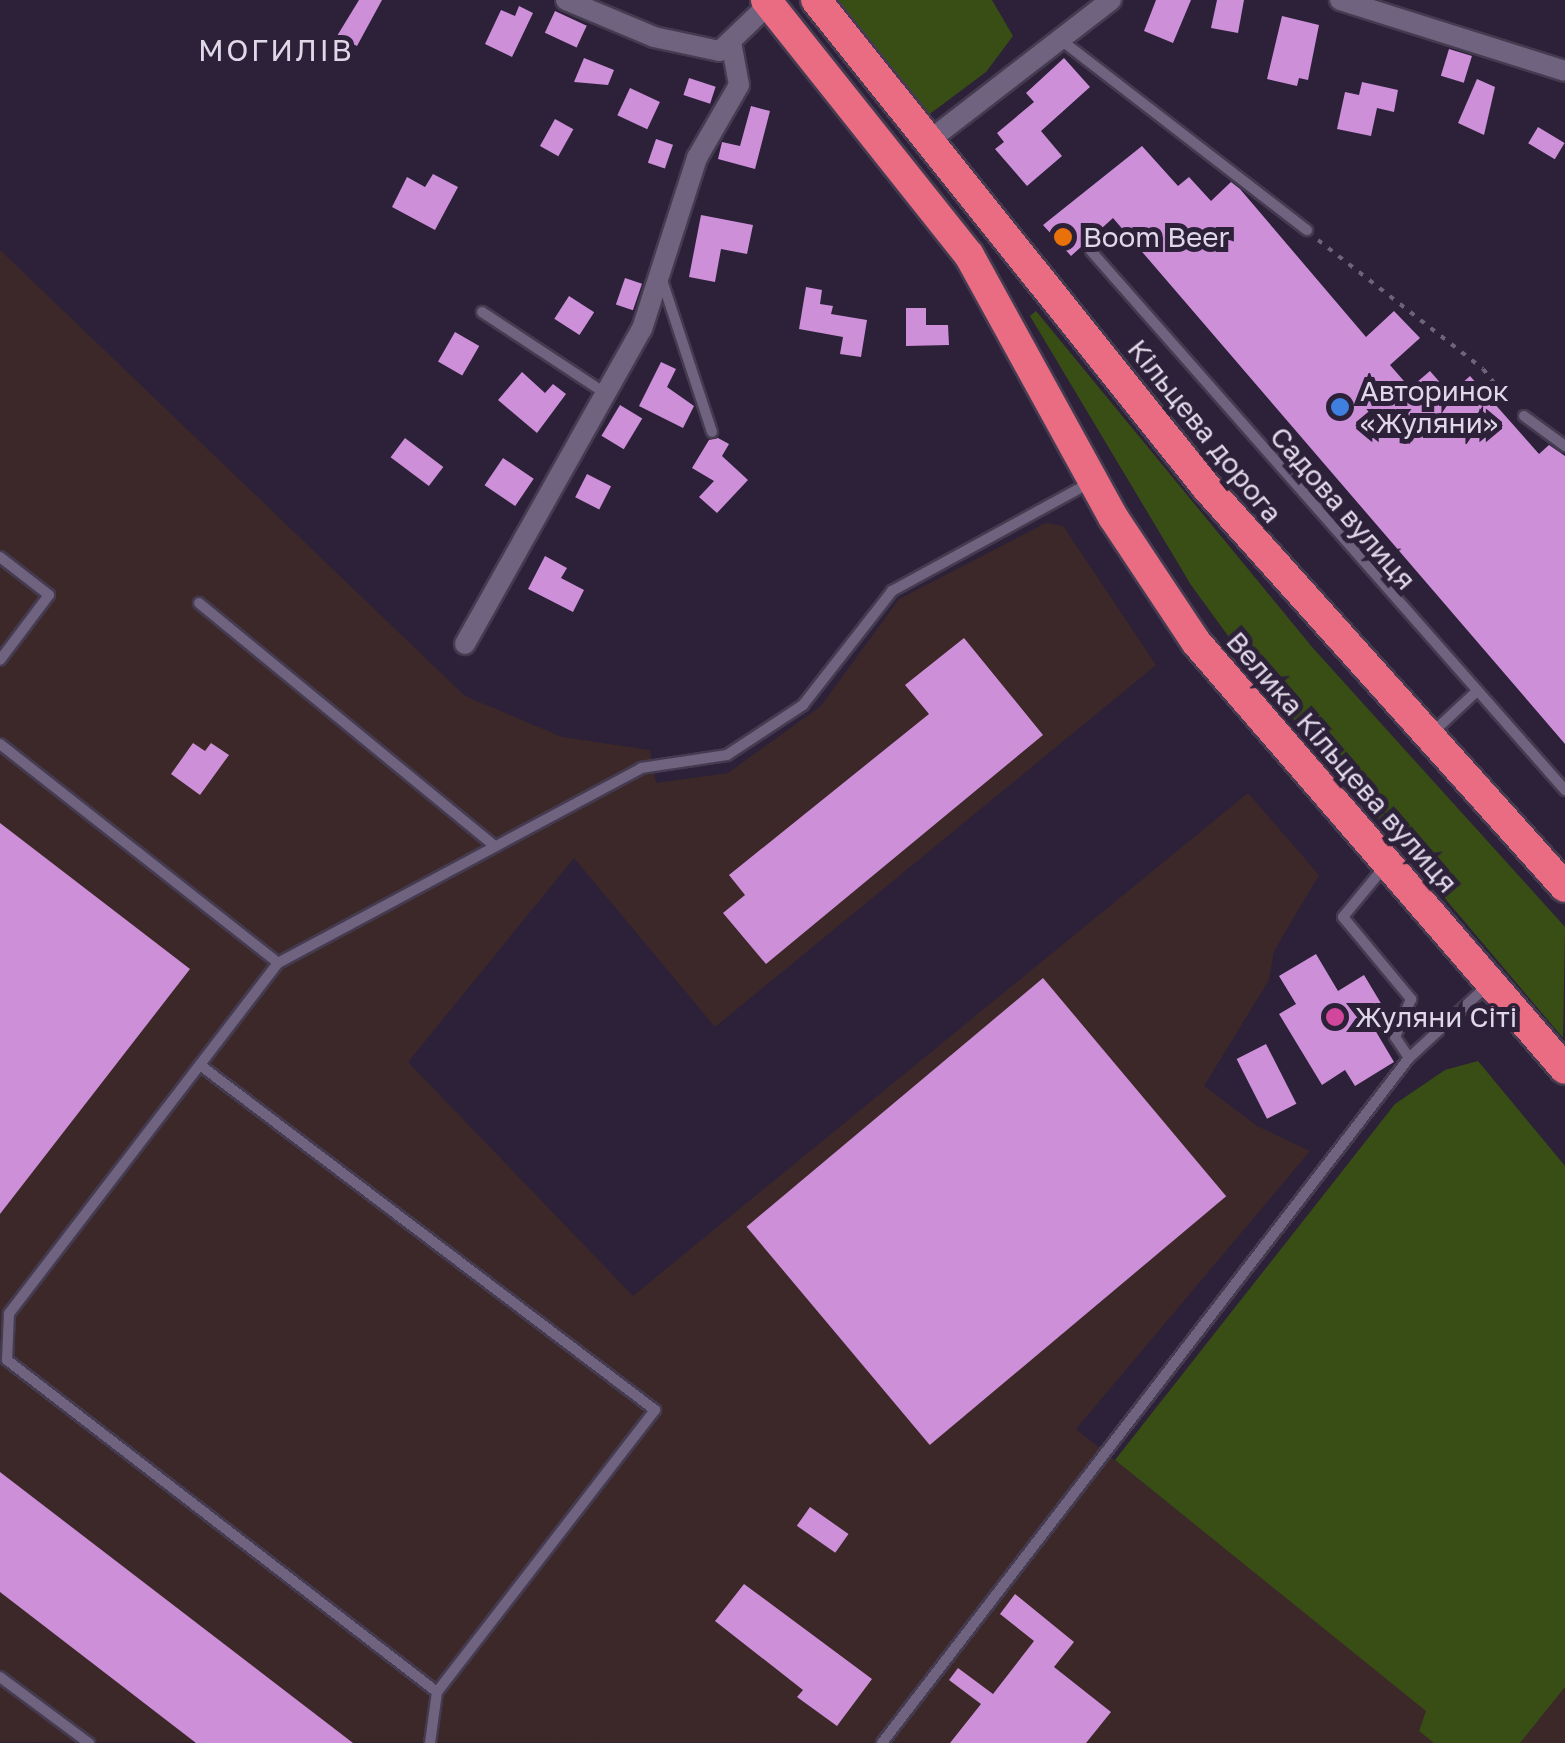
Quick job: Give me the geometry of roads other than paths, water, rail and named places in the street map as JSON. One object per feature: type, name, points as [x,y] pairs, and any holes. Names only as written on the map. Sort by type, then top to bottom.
[{"type":"highway","name":"Кільцева дорога","points":[[816,0],[926,143],[1220,503],[1427,738],[1565,887]]},
{"type":"highway","points":[[768,2],[969,255],[1092,481]]},
{"type":"highway","name":"Велика Кільцева вулиця","points":[[1092,481],[1196,642],[1565,1069]]},
{"type":"street","points":[[566,0],[654,37],[720,51],[768,2]]},
{"type":"street","points":[[926,143],[1111,0]]},
{"type":"street","points":[[1340,0],[1565,71]]},
{"type":"street","points":[[465,644],[642,329],[697,158],[739,84],[731,42]]},
{"type":"lane","points":[[1060,40],[1307,230]]},
{"type":"lane","name":"Садова вулиця","points":[[1092,250],[1565,790]]},
{"type":"lane","points":[[660,274],[712,432]]},
{"type":"lane","points":[[482,312],[606,394]]},
{"type":"lane","points":[[1524,416],[1565,446]]},
{"type":"lane","points":[[437,1692],[7,1360],[4,1311],[278,963],[641,768],[727,755],[803,705],[892,591],[1092,481]]},
{"type":"lane","points":[[0,557],[49,594],[0,660]]},
{"type":"lane","points":[[199,603],[495,846]]},
{"type":"lane","points":[[1427,738],[1476,692]]},
{"type":"lane","points":[[0,744],[278,963]]},
{"type":"lane","points":[[1387,864],[1343,918],[1411,999],[1395,1036],[1408,1058]]},
{"type":"lane","points":[[882,1743],[1408,1058],[1490,983]]},
{"type":"lane","points":[[200,1064],[655,1410],[437,1692],[430,1743]]},
{"type":"lane","points":[[0,1677],[89,1743]]},
{"type":"place","name":"Boom Beer","points":[[1063,237]]},
{"type":"place","name":"Авторинок «Жуляни»","points":[[1340,407]]},
{"type":"place","name":"Жуляни Сіті","points":[[1335,1017]]},
{"type":"district","name":"МОГИЛІВ","points":[[276,50]]}]
